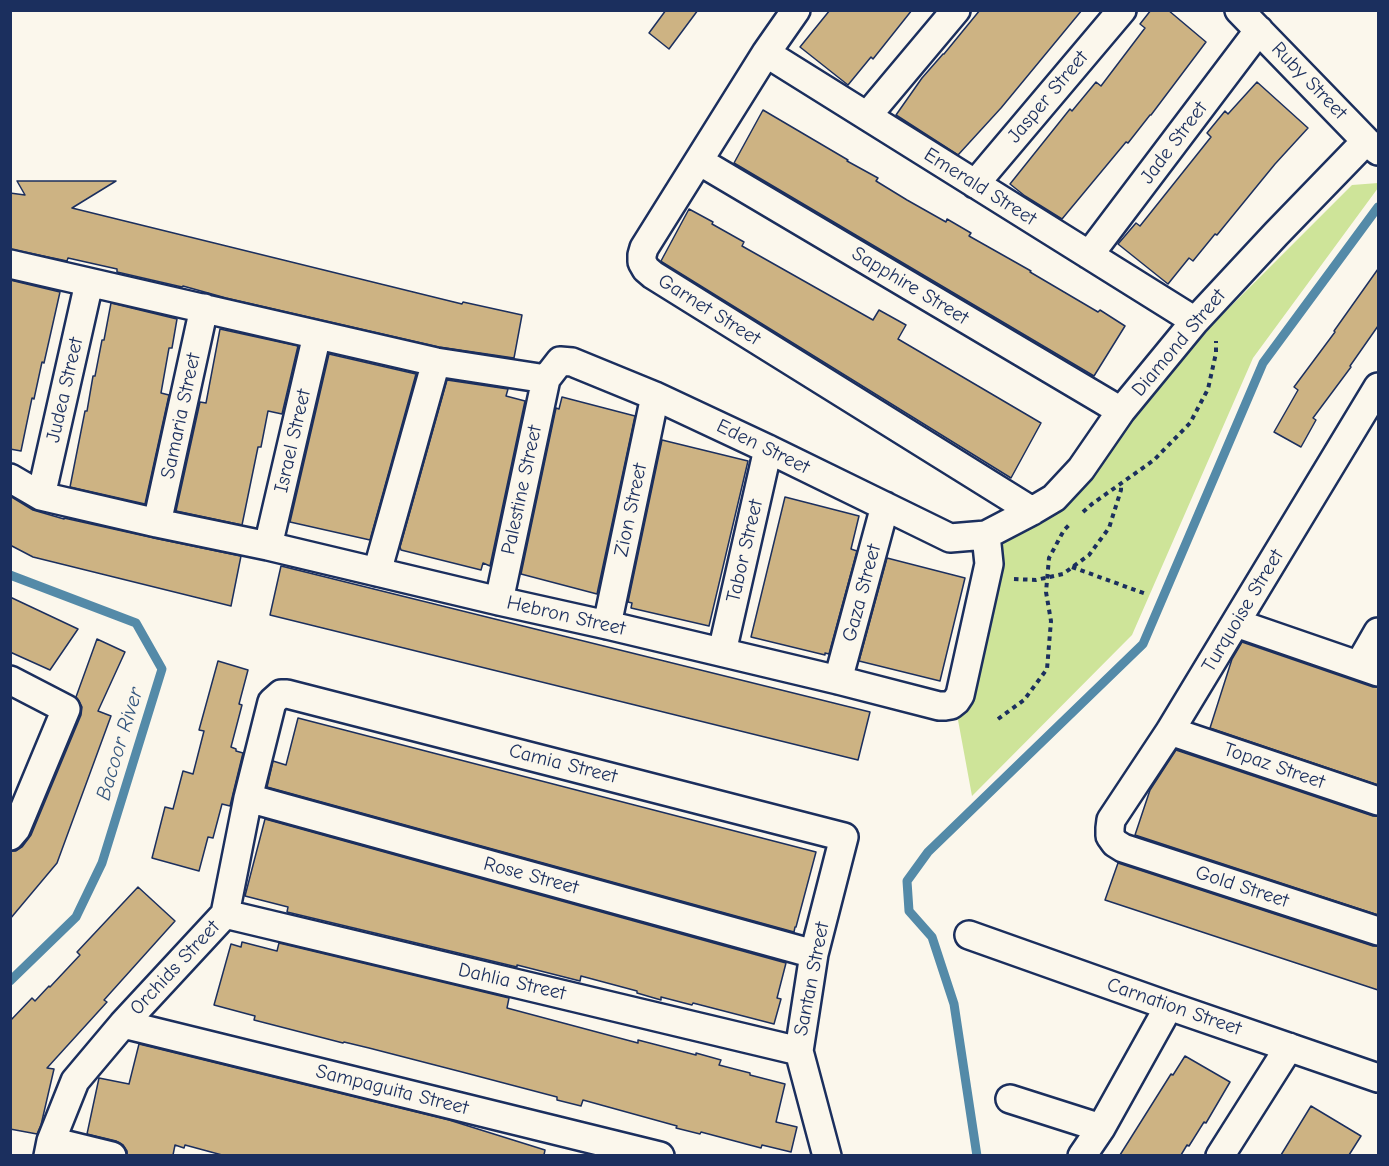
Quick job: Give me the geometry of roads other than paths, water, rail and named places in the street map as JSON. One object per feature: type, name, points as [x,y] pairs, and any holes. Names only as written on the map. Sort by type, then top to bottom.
[{"type":"street","name":"Garnet Street","points":[[796,10],[766,53],[644,248],[642,262],[646,269],[663,282],[1032,511]]},
{"type":"street","points":[[867,116],[956,10]]},
{"type":"street","name":"Jasper Street","points":[[975,184],[1122,10]]},
{"type":"street","name":"Ruby Street","points":[[1239,10],[1372,146]]},
{"type":"street","name":"Jade Street","points":[[1089,255],[1259,30]]},
{"type":"street","name":"Emerald Street","points":[[766,53],[1089,255],[1201,314]]},
{"type":"street","name":"Diamond Street","points":[[986,535],[1054,498],[1081,469],[1122,411],[1201,314],[1372,146]]},
{"type":"street","name":"Sapphire Street","points":[[699,161],[1122,411]]},
{"type":"street","points":[[10,264],[436,362],[546,379]]},
{"type":"street","name":"Judea Street","points":[[41,496],[89,283]]},
{"type":"street","name":"Samaria Street","points":[[157,523],[204,308]]},
{"type":"street","name":"Israel Street","points":[[268,546],[317,335]]},
{"type":"street","name":"Eden Street","points":[[546,379],[560,361],[572,362],[655,396],[950,538],[986,535]]},
{"type":"street","points":[[377,572],[436,362]]},
{"type":"street","name":"Palestine Street","points":[[499,601],[546,379]]},
{"type":"street","name":"Turquoise Street","points":[[1110,836],[1111,820],[1236,623],[1378,387]]},
{"type":"street","name":"Zion Street","points":[[607,625],[655,396]]},
{"type":"street","name":"Tabor Street","points":[[722,652],[768,449]]},
{"type":"street","name":"Hebron Street","points":[[10,478],[41,496],[607,625],[939,706],[956,701],[960,695],[988,571],[986,535]]},
{"type":"street","name":"Gaza Street","points":[[838,680],[885,506]]},
{"type":"street","points":[[1236,623],[1369,668],[1378,632]]},
{"type":"street","points":[[10,680],[66,709],[16,829],[10,836]]},
{"type":"street","name":"Orchids Street","points":[[49,1148],[75,1081],[123,1024],[225,914],[248,798],[272,702],[281,694]]},
{"type":"street","name":"Camia Street","points":[[281,694],[294,694],[844,837]]},
{"type":"street","name":"Topaz Street","points":[[1170,730],[1378,801]]},
{"type":"street","name":"Rose Street","points":[[248,798],[814,954]]},
{"type":"street","name":"Gold Street","points":[[1110,836],[1123,848],[1378,931]]},
{"type":"street","name":"Santan Street","points":[[827,1155],[799,1051],[814,954],[844,837]]},
{"type":"street","name":"Dahlia Street","points":[[225,914],[799,1051]]},
{"type":"street","name":"Carnation Street","points":[[969,935],[1378,1078]]},
{"type":"street","points":[[1082,1155],[1101,1128],[1169,1006]]},
{"type":"street","name":"Sampaguita Street","points":[[123,1024],[660,1155]]},
{"type":"street","points":[[1220,1155],[1289,1047]]},
{"type":"street","points":[[1010,1098],[1101,1128]]},
{"type":"street","points":[[49,1148],[112,1155]]},
{"type":"waterway","points":[[977,1156],[954,1004],[932,937],[909,911],[907,881],[928,852],[1143,644],[1263,363],[1378,207]]},
{"type":"waterway","name":"Bacoor River","points":[[10,575],[136,623],[162,669],[102,863],[76,917],[10,981]]}]
